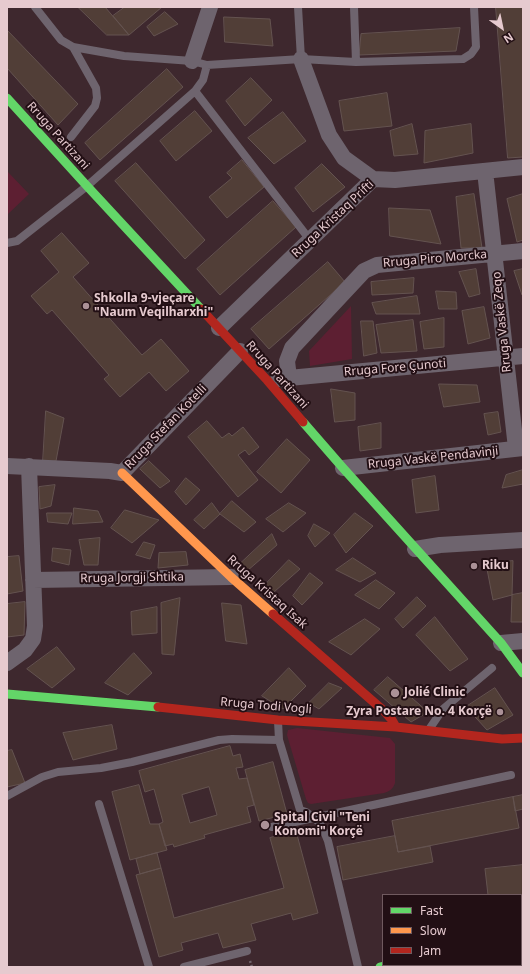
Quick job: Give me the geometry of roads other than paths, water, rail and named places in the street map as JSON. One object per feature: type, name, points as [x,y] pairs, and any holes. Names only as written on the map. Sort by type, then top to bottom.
[{"type":"street","points":[[199,63],[210,7]]},
{"type":"street","points":[[301,59],[329,135],[344,158],[373,179]]},
{"type":"street","name":"Rruga Partizani","points":[[7,98],[267,380],[415,549],[501,643],[523,673]]},
{"type":"street","name":"Rruga Kristaq Prifti","points":[[219,328],[373,179],[395,180],[523,167]]},
{"type":"street","name":"Rruga Vaskë Zeqo","points":[[485,171],[506,357],[519,448]]},
{"type":"street","name":"Rruga Piro Morcka","points":[[289,378],[287,361],[292,348],[364,271],[377,265],[523,251]]},
{"type":"street","name":"Rruga Stefan Kotelli","points":[[7,466],[110,470],[122,473],[240,351]]},
{"type":"street","name":"Rruga Fore Çunoti","points":[[267,380],[523,356]]},
{"type":"street","name":"Rruga Vaskë Pendavinji","points":[[343,468],[519,448]]},
{"type":"street","points":[[7,663],[25,650],[32,639],[35,626],[29,466]]},
{"type":"street","name":"Rruga Kristaq Isak","points":[[122,473],[231,577],[384,711],[392,720],[396,728]]},
{"type":"street","points":[[415,549],[440,545],[523,540]]},
{"type":"street","name":"Rruga Jorgji Shtika","points":[[33,580],[231,577]]},
{"type":"street","points":[[501,643],[523,641]]},
{"type":"street","name":"Rruga Todi Vogli","points":[[7,694],[199,711],[278,720],[396,728],[502,739],[523,738]]},
{"type":"lane","points":[[35,7],[61,40],[73,47],[124,56],[199,63],[301,59],[356,62],[463,59],[471,54],[476,47],[474,7]]},
{"type":"lane","points":[[298,7],[301,59]]},
{"type":"lane","points":[[354,7],[356,62]]},
{"type":"lane","points":[[70,137],[95,106],[97,98],[96,88],[73,47]]},
{"type":"lane","points":[[7,244],[16,241],[87,186],[195,91],[203,80],[199,63]]},
{"type":"lane","points":[[195,91],[310,240]]},
{"type":"lane","points":[[428,731],[442,709],[492,668]]},
{"type":"lane","points":[[278,720],[279,740],[300,810],[319,822],[324,829],[328,841],[358,967]]},
{"type":"lane","points":[[7,796],[42,777],[58,772],[101,768],[132,762],[219,740],[279,740]]},
{"type":"lane","points":[[272,827],[511,775]]},
{"type":"lane","points":[[99,804],[149,967]]},
{"type":"lane","points":[[184,967],[247,951]]},
{"type":"place","name":"Shkolla 9-vjeçare \"Naum Veqilharxhi\"","points":[[86,306]]},
{"type":"place","name":"Riku","points":[[474,566]]},
{"type":"place","name":"Jolié Clinic","points":[[395,693]]},
{"type":"place","name":"Zyra Postare No. 4 Korçë","points":[[500,712]]},
{"type":"place","name":"Spital Civil \"Teni Konomi\" Korçë","points":[[265,825]]}]
